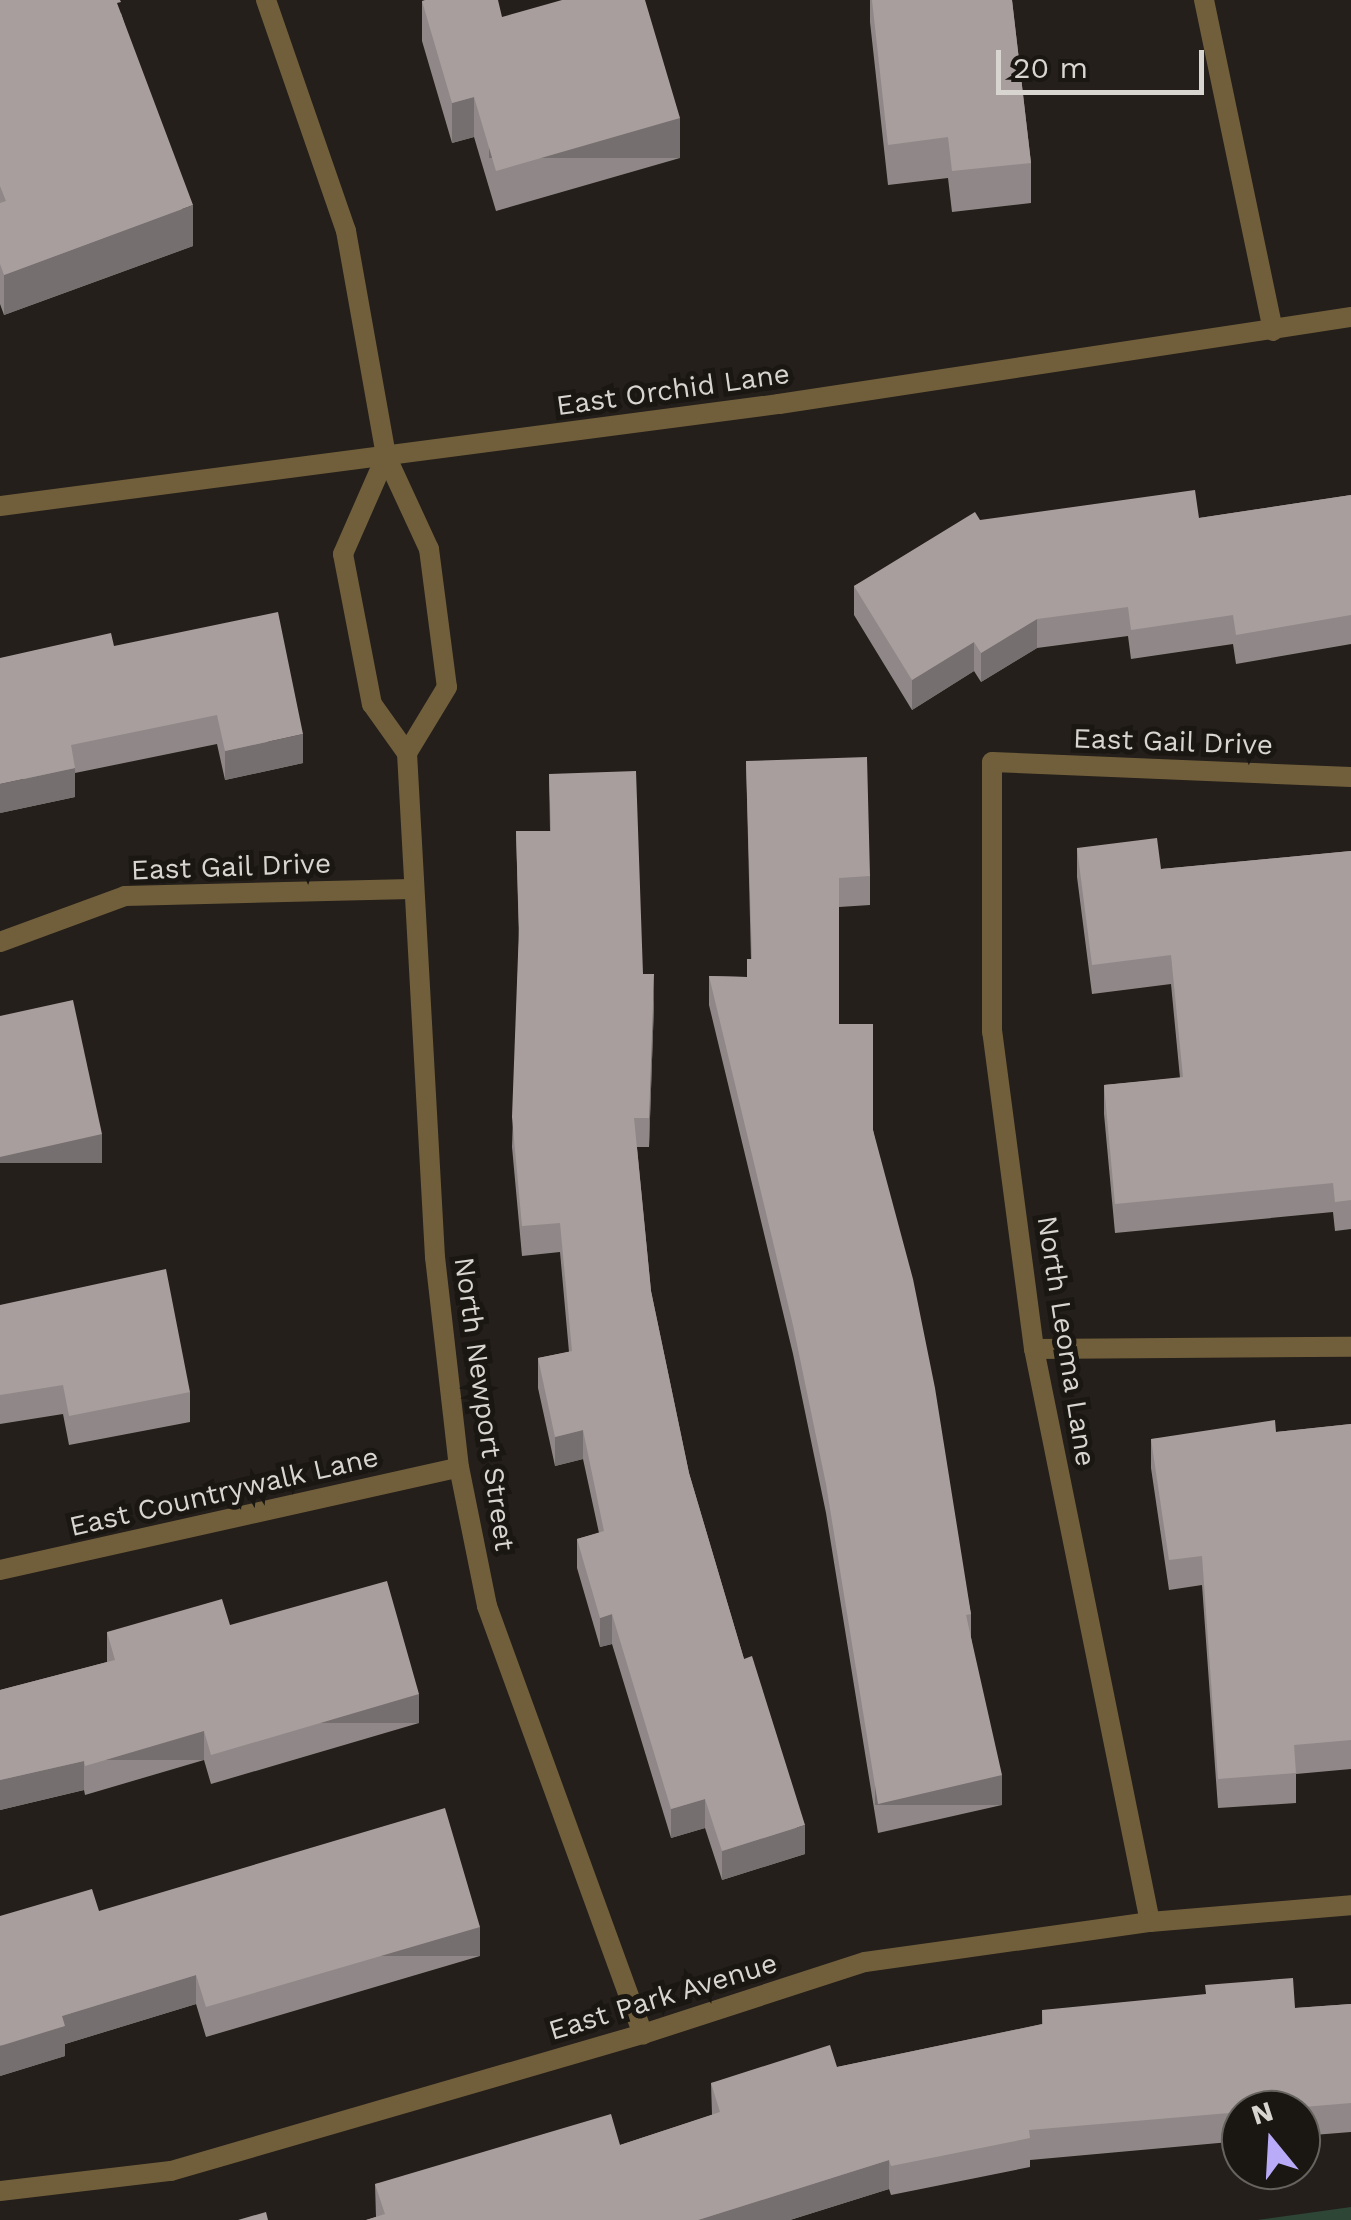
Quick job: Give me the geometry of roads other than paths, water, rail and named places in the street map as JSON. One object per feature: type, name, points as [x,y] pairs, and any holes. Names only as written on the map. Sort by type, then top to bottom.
[{"type":"street","points":[[266,0],[346,231],[386,456],[429,549],[448,687],[407,753],[372,704],[343,554],[386,456]]},
{"type":"street","points":[[1204,0],[1272,331]]},
{"type":"street","name":"East Orchid Lane","points":[[0,506],[386,456],[1351,317]]},
{"type":"street","name":"North Newport Street","points":[[407,753],[411,889],[435,1257],[459,1467],[487,1606],[644,2034]]},
{"type":"street","name":"East Gail Drive","points":[[992,762],[1351,777]]},
{"type":"street","name":"North Leoma Lane","points":[[992,762],[992,1032],[1034,1349],[1150,1922]]},
{"type":"street","name":"East Gail Drive","points":[[0,942],[125,896],[411,889]]},
{"type":"street","points":[[1034,1349],[1351,1347]]},
{"type":"street","name":"East Countrywalk Lane","points":[[0,1570],[459,1467]]},
{"type":"street","name":"East Park Avenue","points":[[0,2191],[170,2171],[644,2034],[865,1962],[1150,1922],[1351,1906]]}]
